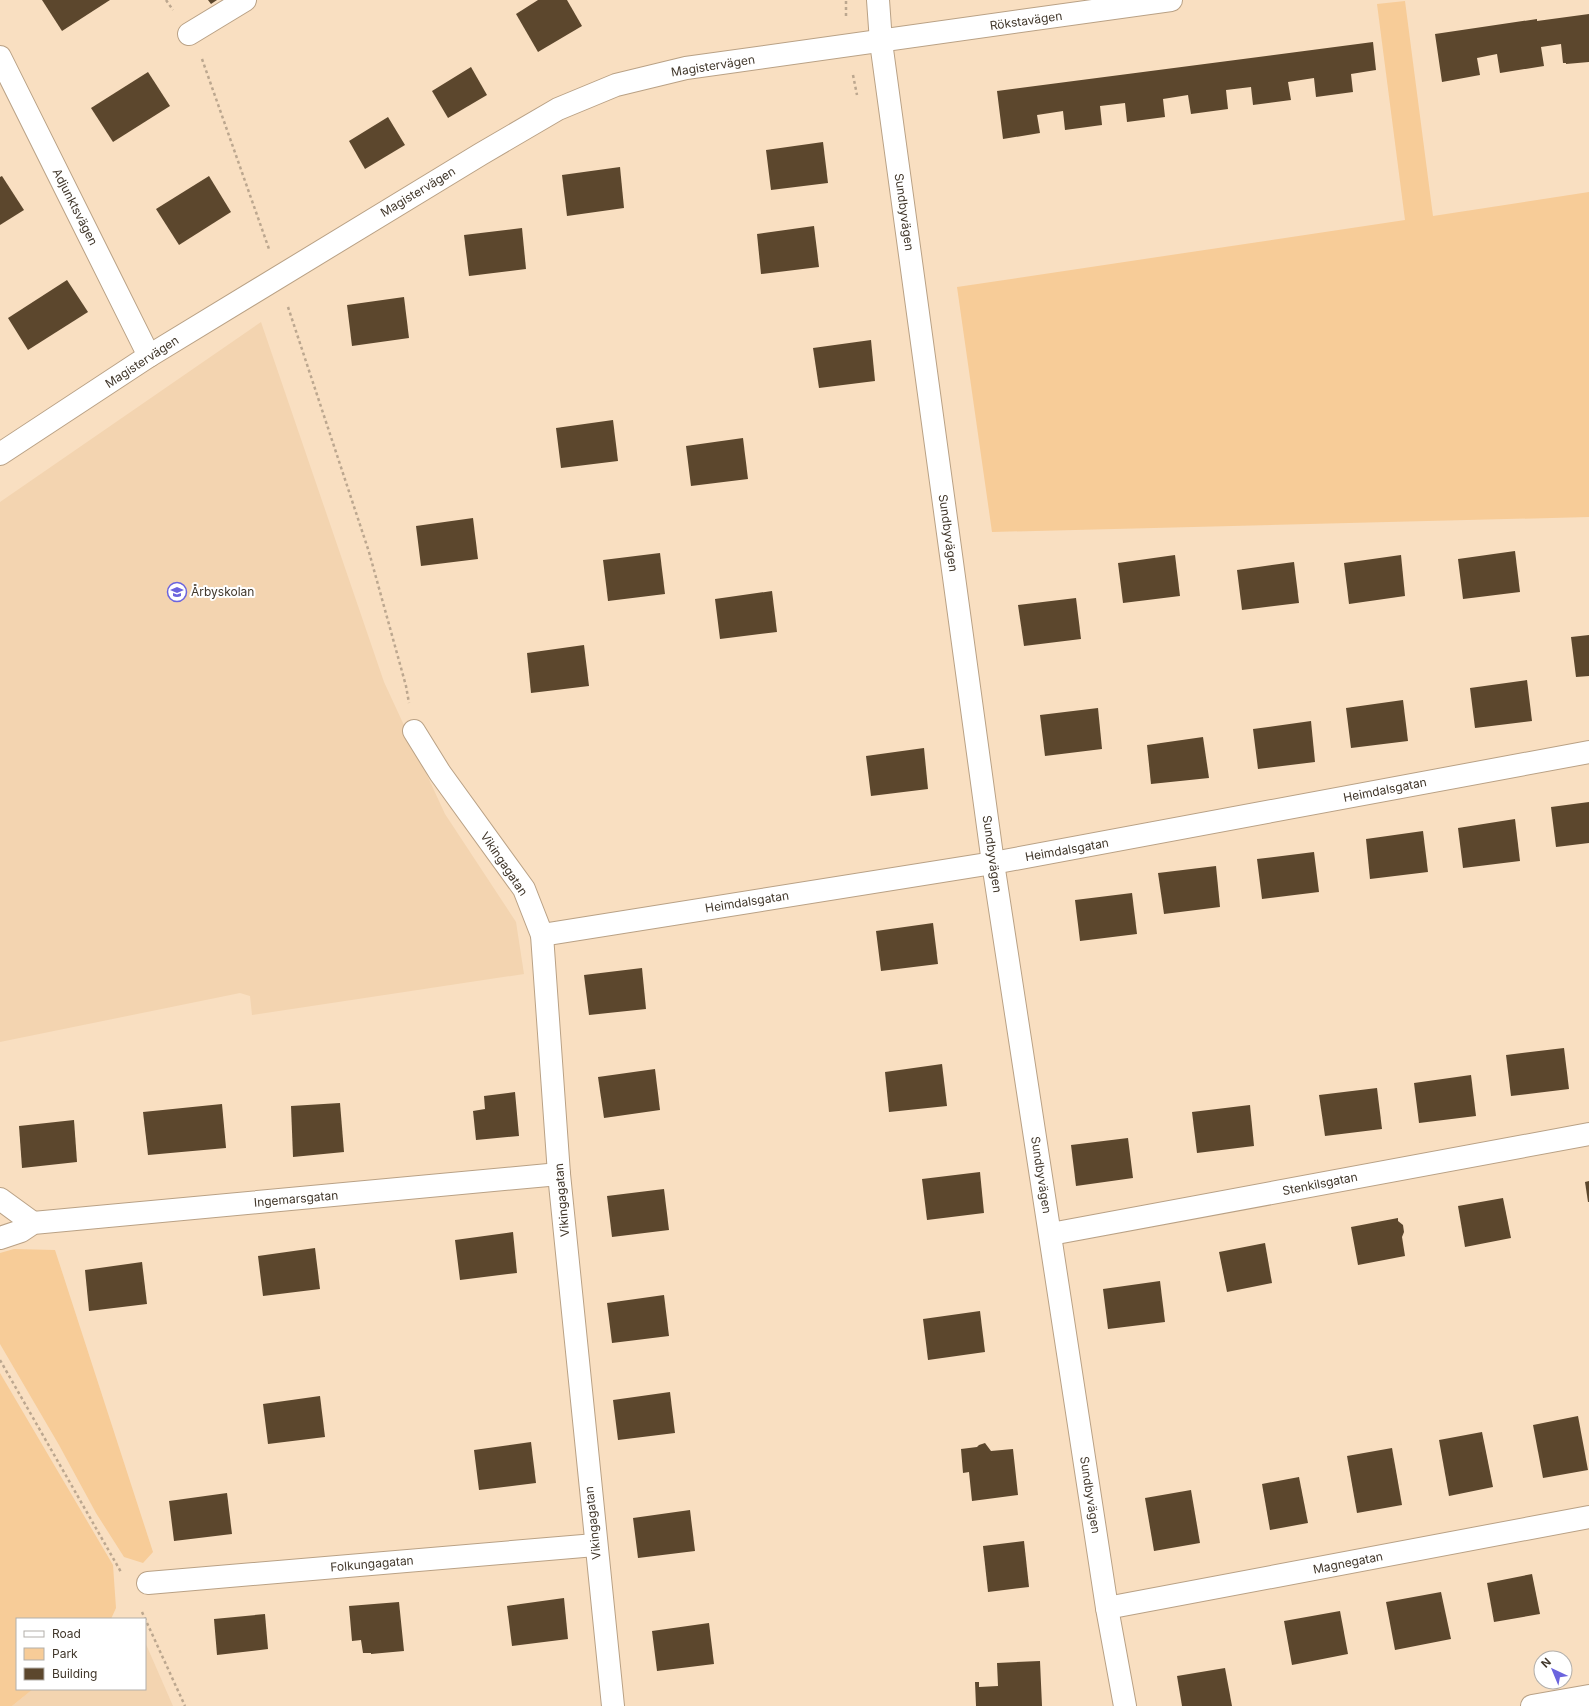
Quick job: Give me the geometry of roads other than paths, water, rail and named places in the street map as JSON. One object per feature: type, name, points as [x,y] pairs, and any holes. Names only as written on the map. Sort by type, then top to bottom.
[{"type":"street","points":[[188,34],[245,0]]},
{"type":"street","name":"Sundbyvägen","points":[[878,0],[881,42],[993,863],[1051,1234],[1107,1608],[1125,1706]]},
{"type":"street","name":"Rökstavägen","points":[[881,42],[1122,3],[1171,0]]},
{"type":"street","name":"Magistervägen","points":[[0,454],[149,356],[481,154],[558,110],[616,85],[686,68],[881,42]]},
{"type":"street","name":"Adjunktsvägen","points":[[0,57],[149,356]]},
{"type":"street","name":"Vikingagatan","points":[[414,731],[440,773],[524,889],[542,934],[559,1174],[595,1545],[613,1706]]},
{"type":"street","name":"Heimdalsgatan","points":[[542,934],[993,863],[1589,752]]},
{"type":"street","name":"Stenkilsgatan","points":[[1051,1234],[1589,1134]]},
{"type":"street","name":"Ingemarsgatan","points":[[0,1238],[21,1230],[33,1223],[559,1174]]},
{"type":"street","points":[[0,1198],[33,1223]]},
{"type":"street","name":"Magnegatan","points":[[1107,1608],[1589,1517]]},
{"type":"street","name":"Folkungagatan","points":[[148,1583],[595,1545]]},
{"type":"street","points":[[1532,1706],[1589,1696]]},
{"type":"place","name":"Årbyskolan","points":[[177,592]]}]
